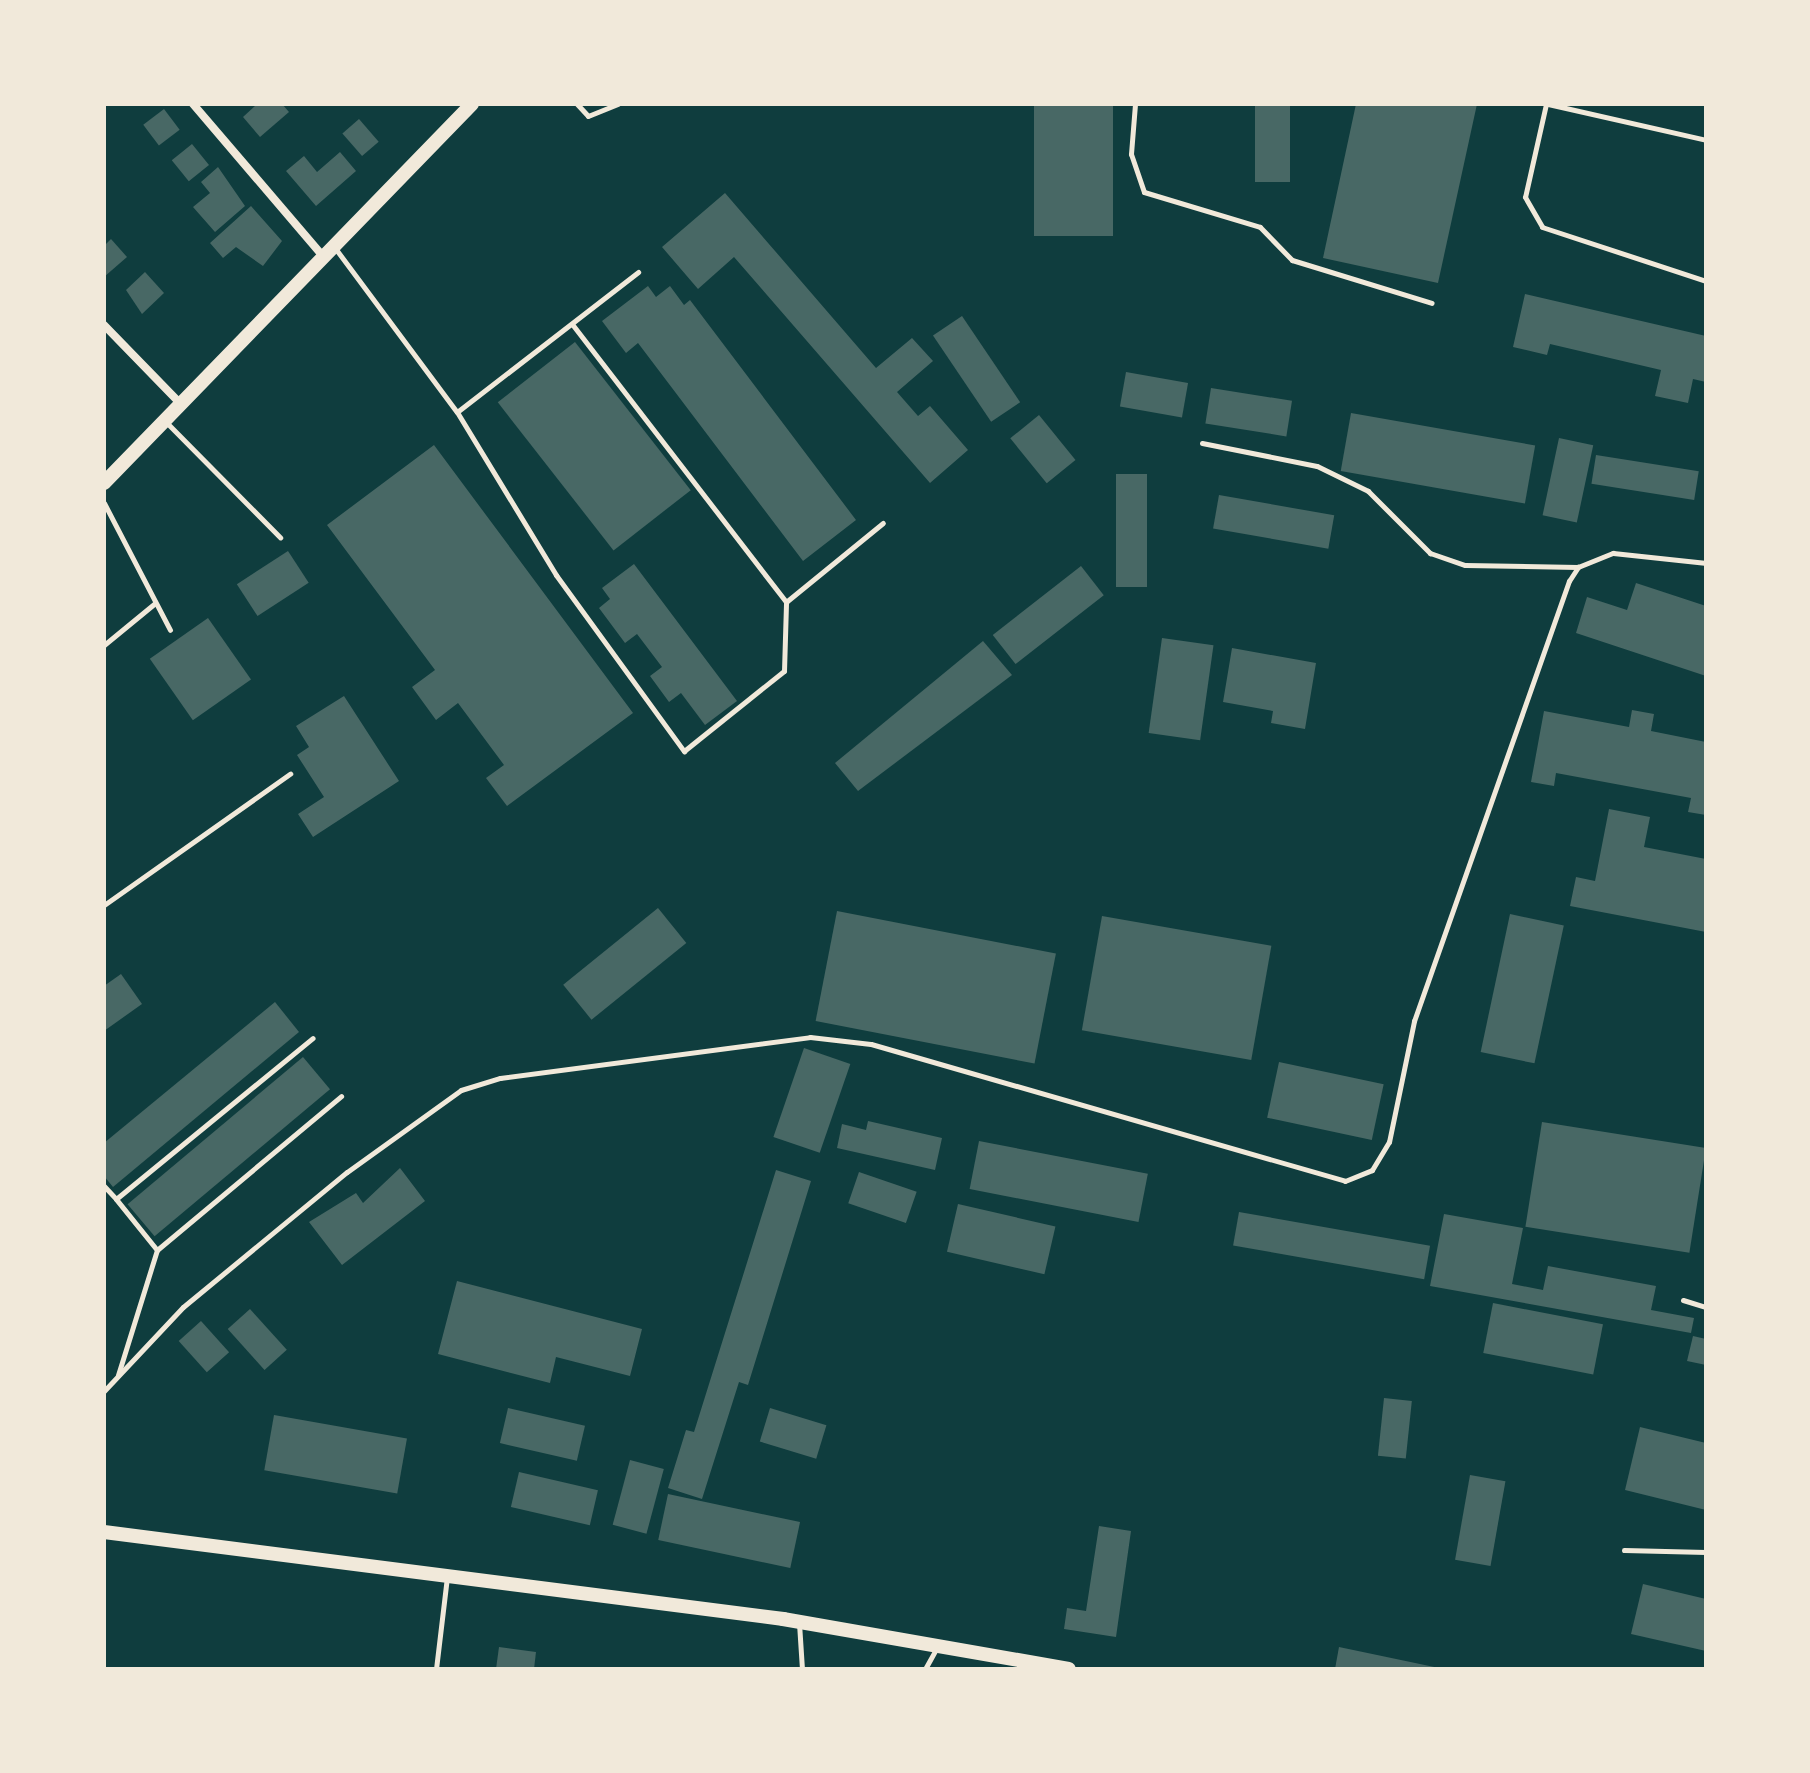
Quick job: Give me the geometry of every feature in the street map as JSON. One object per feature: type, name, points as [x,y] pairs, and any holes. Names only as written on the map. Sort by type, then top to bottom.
[{"type":"main road","points":[[104,483],[179,402],[472,104]]},
{"type":"main road","points":[[104,1532],[799,1622],[939,1642],[1069,1669]]},
{"type":"street","points":[[193,104],[327,250]]},
{"type":"street","points":[[104,325],[179,402]]},
{"type":"lane","points":[[577,104],[588,116],[618,104]]},
{"type":"lane","points":[[1135,104],[1131,154],[1144,192],[1260,227],[1292,260],[1432,303]]},
{"type":"lane","points":[[1706,140],[1547,104],[1525,197],[1542,227],[1706,281]]},
{"type":"lane","points":[[327,250],[457,412],[556,575],[684,751],[784,671],[786,602],[572,324]]},
{"type":"lane","points":[[457,412],[638,272]]},
{"type":"lane","points":[[163,420],[280,537]]},
{"type":"lane","points":[[1202,443],[1317,466],[1355,485],[1430,553],[1465,565],[1578,567],[1642,552],[1706,563]]},
{"type":"lane","points":[[104,503],[170,630]]},
{"type":"lane","points":[[786,602],[883,523]]},
{"type":"lane","points":[[104,1391],[183,1307],[347,1172],[461,1090],[500,1078],[810,1037],[871,1044],[1345,1181],[1372,1170],[1389,1142],[1414,1021],[1578,567]]},
{"type":"lane","points":[[104,645],[154,604]]},
{"type":"lane","points":[[104,905],[290,774]]},
{"type":"lane","points":[[116,1199],[313,1038]]},
{"type":"lane","points":[[117,1376],[157,1250],[341,1096]]},
{"type":"lane","points":[[104,1186],[157,1250]]},
{"type":"lane","points":[[1683,1300],[1706,1307]]},
{"type":"lane","points":[[1624,1550],[1706,1552]]},
{"type":"lane","points":[[436,1669],[447,1576]]},
{"type":"lane","points":[[799,1622],[802,1669]]},
{"type":"lane","points":[[925,1669],[939,1642]]},
{"type":"building","points":[[257,104],[282,104],[289,112],[260,137],[243,117]]},
{"type":"building","points":[[1034,104],[1113,104],[1113,236],[1034,236]]},
{"type":"building","points":[[1255,104],[1290,104],[1290,182],[1255,182]]},
{"type":"building","points":[[1356,104],[1477,104],[1438,283],[1323,258]]},
{"type":"building","points":[[164,109],[180,130],[159,145],[143,125]]},
{"type":"building","points":[[359,119],[379,142],[362,156],[342,133]]},
{"type":"building","points":[[192,144],[209,165],[189,181],[172,160]]},
{"type":"building","points":[[340,152],[356,171],[316,206],[286,171],[304,156],[317,172]]},
{"type":"building","points":[[218,167],[245,206],[215,232],[193,207],[210,193],[201,182]]},
{"type":"building","points":[[725,193],[876,368],[912,338],[933,361],[897,392],[918,416],[930,406],[968,450],[930,483],[734,257],[698,289],[662,247]]},
{"type":"building","points":[[251,206],[282,241],[263,266],[236,247],[223,258],[210,243]]},
{"type":"building","points":[[111,239],[127,257],[104,277],[104,246]]},
{"type":"building","points":[[145,272],[164,293],[142,314],[126,290]]},
{"type":"building","points":[[648,286],[656,297],[670,286],[684,305],[690,300],[856,520],[803,561],[638,343],[626,353],[602,321]]},
{"type":"building","points":[[1525,294],[1706,336],[1706,382],[1693,379],[1688,403],[1655,396],[1661,370],[1550,344],[1547,355],[1513,347]]},
{"type":"building","points":[[962,316],[1020,402],[991,422],[933,336]]},
{"type":"building","points":[[575,342],[691,490],[614,550],[498,402]]},
{"type":"building","points":[[1126,372],[1188,383],[1182,417],[1120,406]]},
{"type":"building","points":[[1211,388],[1292,401],[1286,436],[1205,424]]},
{"type":"building","points":[[1351,413],[1535,445],[1525,504],[1341,471]]},
{"type":"building","points":[[1039,415],[1076,460],[1047,483],[1010,438]]},
{"type":"building","points":[[1559,438],[1593,445],[1577,523],[1543,515]]},
{"type":"building","points":[[434,445],[633,713],[507,806],[486,778],[504,765],[458,703],[436,720],[412,687],[435,670],[327,525]]},
{"type":"building","points":[[1596,455],[1699,471],[1694,500],[1591,484]]},
{"type":"building","points":[[1116,474],[1147,474],[1147,587],[1116,587]]},
{"type":"building","points":[[1219,495],[1334,515],[1328,549],[1213,528]]},
{"type":"building","points":[[288,551],[309,583],[258,616],[237,584]]},
{"type":"building","points":[[634,564],[737,701],[705,725],[681,693],[669,702],[650,676],[662,667],[637,634],[625,643],[599,608],[610,599],[602,588]]},
{"type":"building","points":[[1081,566],[1104,595],[1016,664],[993,635]]},
{"type":"building","points":[[1636,583],[1706,606],[1706,676],[1576,633],[1587,597],[1627,610]]},
{"type":"building","points":[[208,618],[251,679],[193,720],[150,659]]},
{"type":"building","points":[[1162,638],[1213,645],[1200,740],[1149,733]]},
{"type":"building","points":[[983,641],[1012,675],[858,791],[835,763]]},
{"type":"building","points":[[1232,648],[1316,663],[1305,729],[1271,723],[1273,711],[1223,702]]},
{"type":"building","points":[[344,696],[399,781],[313,837],[298,814],[324,797],[297,755],[309,747],[296,726]]},
{"type":"building","points":[[1632,710],[1654,714],[1651,731],[1706,742],[1706,815],[1688,812],[1691,798],[1556,773],[1554,786],[1531,782],[1544,711],[1629,727]]},
{"type":"building","points":[[1609,809],[1650,817],[1644,847],[1706,859],[1706,932],[1570,906],[1576,877],[1595,881]]},
{"type":"building","points":[[658,908],[686,943],[592,1020],[563,985]]},
{"type":"building","points":[[837,911],[1056,954],[1035,1063],[816,1021]]},
{"type":"building","points":[[1510,914],[1564,925],[1534,1063],[1481,1052]]},
{"type":"building","points":[[1102,916],[1271,946],[1251,1060],[1082,1030]]},
{"type":"building","points":[[121,974],[142,1004],[104,1031],[104,986]]},
{"type":"building","points":[[275,1002],[299,1032],[113,1187],[104,1176],[104,1143]]},
{"type":"building","points":[[804,1048],[850,1064],[820,1153],[773,1137]]},
{"type":"building","points":[[303,1057],[330,1089],[155,1236],[128,1204]]},
{"type":"building","points":[[1279,1062],[1384,1084],[1372,1140],[1267,1118]]},
{"type":"building","points":[[868,1121],[942,1138],[935,1170],[837,1148],[842,1124],[866,1130]]},
{"type":"building","points":[[1542,1122],[1706,1148],[1689,1253],[1525,1227]]},
{"type":"building","points":[[979,1141],[1148,1174],[1138,1222],[970,1189]]},
{"type":"building","points":[[400,1168],[425,1201],[342,1265],[309,1222],[356,1193],[363,1203]]},
{"type":"building","points":[[776,1170],[811,1181],[748,1385],[739,1382],[702,1499],[668,1488],[686,1430],[694,1432]]},
{"type":"building","points":[[859,1172],[917,1192],[906,1223],[848,1203]]},
{"type":"building","points":[[958,1204],[1055,1226],[1044,1274],[947,1252]]},
{"type":"building","points":[[1239,1212],[1430,1246],[1424,1279],[1233,1245]]},
{"type":"building","points":[[1444,1214],[1523,1228],[1512,1284],[1543,1290],[1548,1266],[1656,1286],[1651,1310],[1694,1318],[1691,1333],[1430,1286]]},
{"type":"building","points":[[457,1281],[642,1329],[630,1376],[556,1357],[550,1383],[438,1354]]},
{"type":"building","points":[[1493,1303],[1603,1324],[1593,1374],[1483,1353]]},
{"type":"building","points":[[250,1309],[287,1350],[265,1370],[228,1329]]},
{"type":"building","points":[[201,1321],[229,1352],[207,1372],[179,1341]]},
{"type":"building","points":[[1693,1336],[1706,1339],[1706,1365],[1687,1361]]},
{"type":"building","points":[[1384,1398],[1412,1401],[1406,1459],[1378,1456]]},
{"type":"building","points":[[508,1408],[585,1426],[577,1461],[500,1443]]},
{"type":"building","points":[[770,1408],[826,1425],[816,1459],[760,1441]]},
{"type":"building","points":[[274,1415],[407,1438],[397,1494],[264,1470]]},
{"type":"building","points":[[1640,1427],[1706,1443],[1706,1510],[1625,1490]]},
{"type":"building","points":[[630,1460],[664,1469],[646,1534],[613,1525]]},
{"type":"building","points":[[519,1472],[598,1490],[590,1525],[511,1507]]},
{"type":"building","points":[[1470,1475],[1505,1481],[1491,1566],[1455,1560]]},
{"type":"building","points":[[668,1494],[800,1522],[790,1568],[658,1540]]},
{"type":"building","points":[[1099,1526],[1131,1531],[1116,1637],[1064,1629],[1067,1608],[1086,1611]]},
{"type":"building","points":[[1643,1584],[1706,1599],[1706,1651],[1631,1634]]},
{"type":"building","points":[[499,1647],[536,1652],[534,1669],[496,1669]]},
{"type":"building","points":[[1339,1647],[1439,1668],[1439,1669],[1335,1669]]}]
